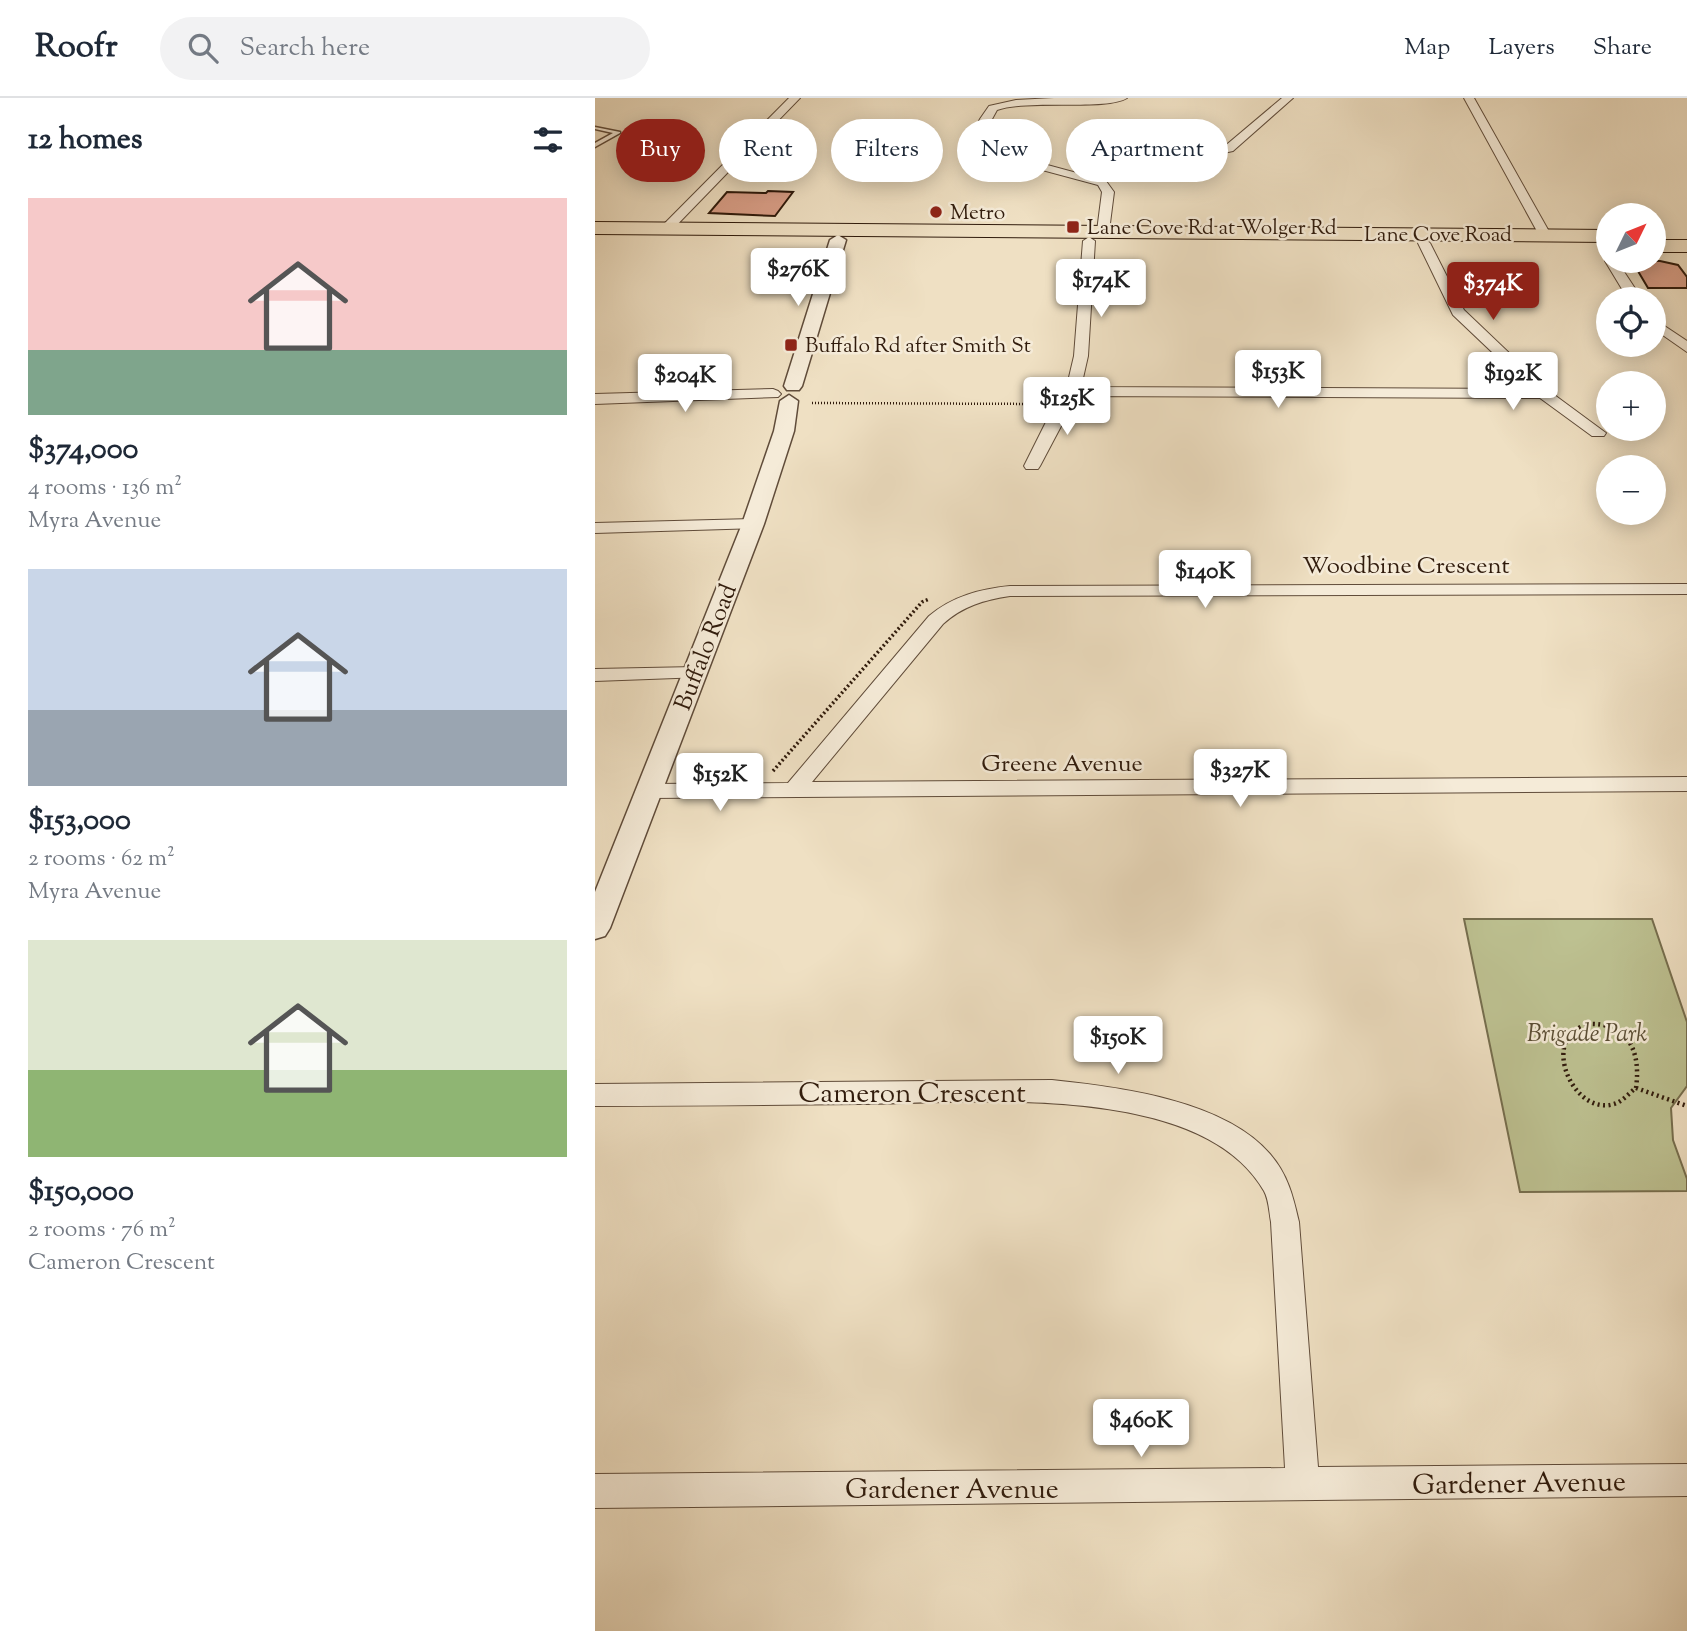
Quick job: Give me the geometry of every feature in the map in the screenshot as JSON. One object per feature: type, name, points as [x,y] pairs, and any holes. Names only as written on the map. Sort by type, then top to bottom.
[{"type":"highway","name":"Lane Cove Road","points":[[595,228],[840,235]]},
{"type":"highway","name":"Lane Cove Road","points":[[595,239],[840,235],[1545,235],[1596,247]]},
{"type":"highway","name":"Lane Cove Road","points":[[1096,236],[1596,249]]},
{"type":"highway","points":[[1666,236],[1687,236]]},
{"type":"highway","points":[[1666,246],[1687,246]]},
{"type":"street","points":[[667,228],[795,98]]},
{"type":"street","points":[[1066,173],[979,150],[975,141],[993,108],[1001,104],[1024,101],[1122,98]]},
{"type":"street","points":[[1228,149],[1288,98]]},
{"type":"street","points":[[1469,98],[1545,235]]},
{"type":"street","points":[[1032,466],[1063,404],[1073,391],[1081,356],[1096,236],[1107,187],[1095,182]]},
{"type":"street","name":"Buffalo Road","points":[[595,928],[753,524],[784,431],[840,235]]},
{"type":"street","points":[[1424,243],[1458,312],[1544,394],[1596,432]]},
{"type":"street","points":[[1666,332],[1687,348]]},
{"type":"street","points":[[1073,391],[1544,394]]},
{"type":"street","points":[[595,399],[792,396]]},
{"type":"street","points":[[595,528],[753,524]]},
{"type":"street","name":"Woodbine Crescent","points":[[793,791],[936,620],[949,608],[979,595],[1024,591],[1687,589]]},
{"type":"street","points":[[595,675],[696,673]]},
{"type":"street","name":"Greene Avenue","points":[[647,791],[1687,784]]},
{"type":"street","name":"Cameron Crescent","points":[[595,1095],[1052,1091],[1093,1095],[1148,1108],[1199,1122],[1238,1142],[1264,1165],[1277,1187],[1285,1222],[1303,1485]]},
{"type":"street","name":"Gardener Avenue","points":[[595,1491],[1687,1480]]},
{"type":"lane","points":[[595,128],[618,133],[595,145]]},
{"type":"path","points":[[792,396],[1063,404]]},
{"type":"path","points":[[1592,1023],[1608,1026],[1631,1040],[1637,1056],[1636,1087],[1618,1105],[1607,1109],[1587,1102],[1571,1082],[1564,1065],[1564,1044],[1570,1032],[1592,1023]]},
{"type":"path","points":[[1636,1087],[1687,1106]]},
{"type":"green space","name":"Brigade Park","points":[[1464,919],[1652,919],[1687,1022],[1687,1086],[1671,1108],[1673,1140],[1687,1179],[1687,1191],[1520,1192]]},
{"type":"building","points":[[727,192],[793,192],[775,216],[709,213]]},
{"type":"building","points":[[1666,262],[1678,265],[1687,277],[1687,288],[1647,287],[1639,273],[1666,273]]},
{"type":"place","name":"Metro","points":[[936,212]]},
{"type":"place","name":"Lane Cove Rd at Wolger Rd","points":[[1073,227]]},
{"type":"place","name":"Buffalo Rd after Smith St","points":[[791,345]]}]
